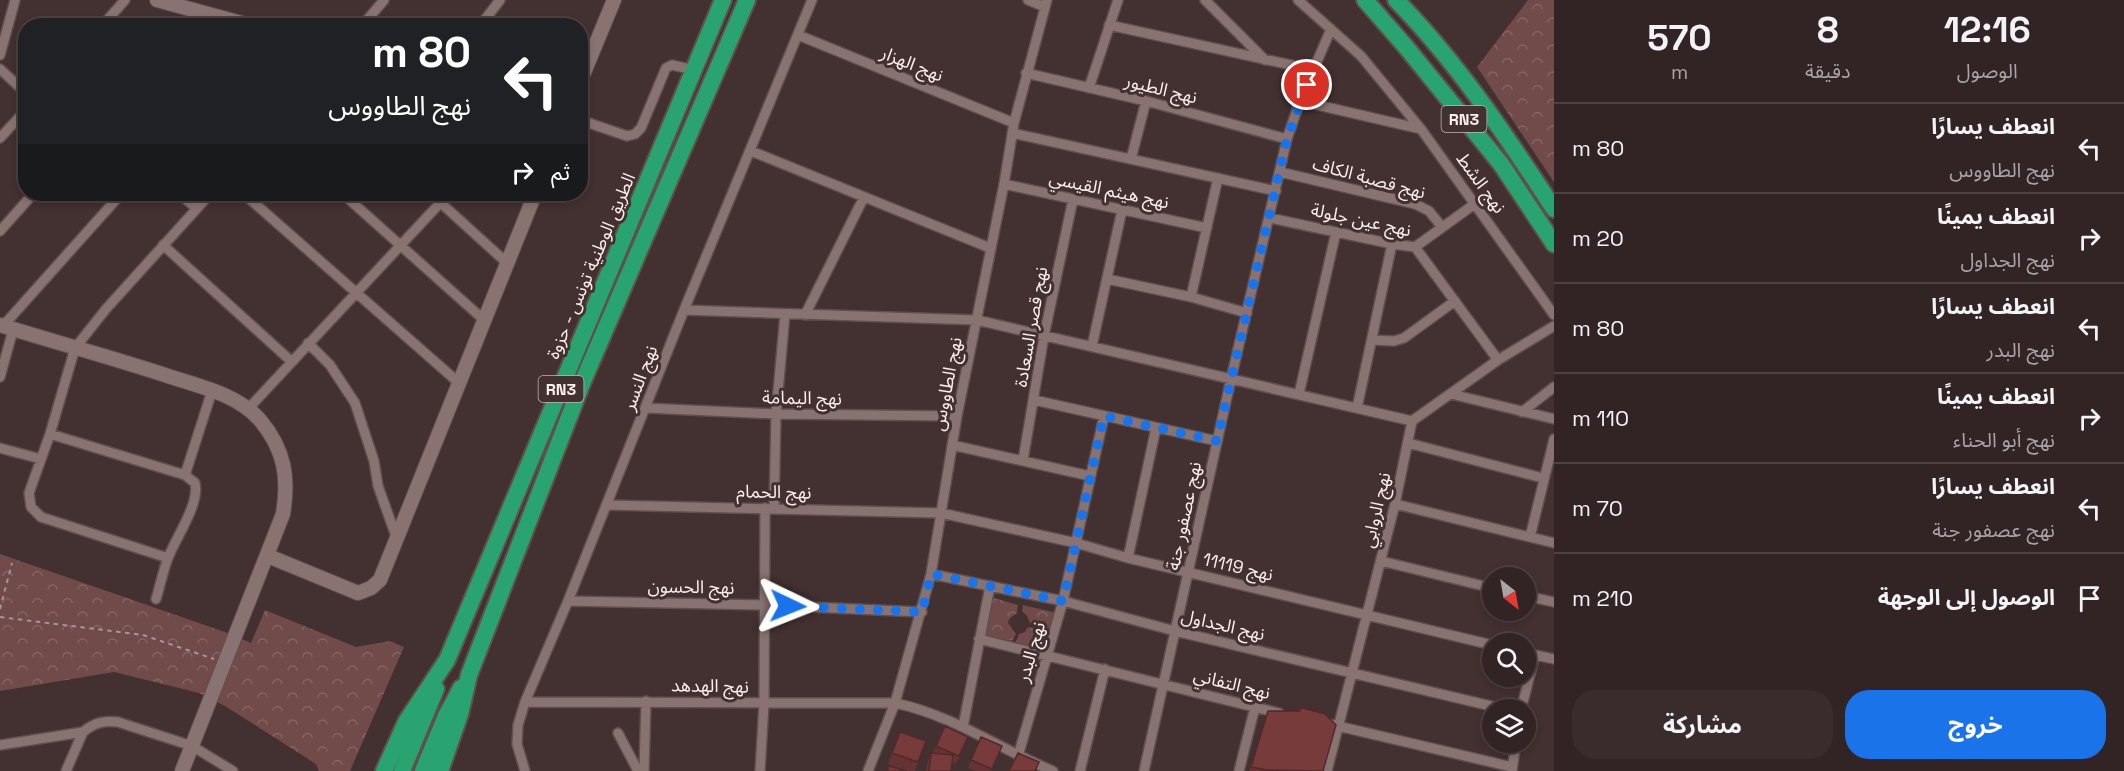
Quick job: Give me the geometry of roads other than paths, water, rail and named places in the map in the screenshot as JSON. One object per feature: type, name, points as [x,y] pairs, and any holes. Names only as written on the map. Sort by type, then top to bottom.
[{"type":"highway","name":"الطريق الوطنية تونس - حزوة","points":[[384,771],[406,722],[447,660],[723,0]]},
{"type":"highway","name":"الطريق الوطنية تونس - حزوة","points":[[440,771],[460,714],[469,675],[583,381],[747,0]]},
{"type":"highway","name":"RN3","points":[[1365,0],[1501,164],[1554,244]]},
{"type":"highway","name":"RN3","points":[[1396,0],[1467,86],[1554,209]]},
{"type":"highway","points":[[402,771],[447,660]]},
{"type":"highway","points":[[423,771],[451,705],[469,675]]},
{"type":"street","points":[[0,55],[15,0]]},
{"type":"street","points":[[109,18],[125,0]]},
{"type":"street","points":[[157,0],[224,18]]},
{"type":"street","points":[[369,18],[384,0]]},
{"type":"street","points":[[486,18],[500,0]]},
{"type":"street","points":[[588,63],[614,0]]},
{"type":"street","name":"نهج النسر","points":[[525,771],[517,744],[518,725],[525,702],[812,0]]},
{"type":"street","points":[[1028,0],[1046,2]]},
{"type":"street","points":[[1089,88],[1118,0]]},
{"type":"street","points":[[1205,0],[1265,60]]},
{"type":"street","name":"نهج الشط","points":[[1298,0],[1360,56],[1421,129],[1554,315]]},
{"type":"street","name":"نهج الطاووس","points":[[868,771],[895,703],[931,574],[957,416],[1004,184],[1014,123],[1046,2]]},
{"type":"street","points":[[193,18],[199,11]]},
{"type":"street","points":[[1109,25],[1314,70]]},
{"type":"street","name":"نهج عصفور جنة","points":[[1144,771],[1287,139],[1300,101],[1331,29]]},
{"type":"street","name":"نهج الهزار","points":[[798,35],[1014,123]]},
{"type":"street","points":[[588,123],[627,136],[635,134],[641,128],[666,68],[672,65],[694,70]]},
{"type":"street","points":[[0,69],[18,86]]},
{"type":"street","name":"نهج الطيور","points":[[1026,73],[1146,101],[1287,139]]},
{"type":"street","points":[[1131,159],[1146,101]]},
{"type":"street","points":[[1300,101],[1421,129]]},
{"type":"street","points":[[0,138],[17,119]]},
{"type":"street","points":[[1012,133],[1276,191]]},
{"type":"street","points":[[751,151],[990,248]]},
{"type":"street","name":"نهج قصبة الكاف","points":[[1280,172],[1415,204],[1429,211],[1442,227]]},
{"type":"street","points":[[1191,297],[1218,178]]},
{"type":"street","name":"نهج هيثم القيسي","points":[[1004,184],[1207,228]]},
{"type":"street","points":[[805,315],[864,197]]},
{"type":"street","name":"نهج قصر السعادة","points":[[1023,460],[1044,336],[1073,199]]},
{"type":"street","points":[[0,231],[27,201]]},
{"type":"street","points":[[0,377],[5,327],[115,201]]},
{"type":"street","points":[[188,201],[196,208]]},
{"type":"street","points":[[168,558],[55,522],[36,513],[31,507],[29,493],[50,434],[75,348],[106,309],[203,201]]},
{"type":"street","points":[[252,201],[459,383]]},
{"type":"street","points":[[351,201],[484,320]]},
{"type":"street","points":[[268,556],[358,593],[371,588],[380,580],[531,201]]},
{"type":"street","points":[[248,409],[441,202],[507,262]]},
{"type":"street","points":[[1415,247],[1476,203]]},
{"type":"street","points":[[1092,346],[1122,210]]},
{"type":"street","name":"نهج عين جلولة","points":[[1270,218],[1415,247],[1498,360]]},
{"type":"street","points":[[1299,394],[1336,232]]},
{"type":"street","points":[[1358,408],[1392,244]]},
{"type":"street","points":[[163,245],[291,361]]},
{"type":"street","points":[[1107,279],[1191,297],[1247,313]]},
{"type":"street","points":[[1372,340],[1394,341],[1404,338],[1455,301]]},
{"type":"street","points":[[684,310],[977,320],[1412,421],[1498,360],[1554,326]]},
{"type":"street","points":[[760,771],[770,508],[784,314]]},
{"type":"street","points":[[5,327],[231,398],[260,419],[274,439],[282,456],[287,491],[283,514],[182,771]]},
{"type":"street","points":[[308,343],[330,365],[355,403],[371,451],[378,486],[397,539]]},
{"type":"street","points":[[1522,412],[1554,387]]},
{"type":"street","points":[[185,476],[212,391]]},
{"type":"street","points":[[1451,394],[1554,419]]},
{"type":"street","points":[[1034,400],[1217,441]]},
{"type":"street","name":"نهج اليمامة","points":[[646,408],[776,414],[957,416]]},
{"type":"street","name":"نهج البدر","points":[[1018,756],[1063,601],[1104,416]]},
{"type":"street","name":"نهج الروابي","points":[[1328,771],[1337,726],[1353,673],[1395,504],[1412,421]]},
{"type":"street","points":[[1128,558],[1156,428]]},
{"type":"street","points":[[50,434],[185,476],[195,483],[196,494],[168,558],[156,599]]},
{"type":"street","points":[[1530,537],[1554,439]]},
{"type":"street","points":[[1408,443],[1544,478]]},
{"type":"street","points":[[952,445],[1090,476]]},
{"type":"street","points":[[0,448],[41,459]]},
{"type":"street","points":[[1395,504],[1554,543]]},
{"type":"street","name":"نهج الحمام","points":[[606,505],[941,513]]},
{"type":"street","name":"نهج 11119","points":[[941,513],[1076,543],[1128,558],[1482,643]]},
{"type":"street","points":[[1381,561],[1482,586]]},
{"type":"street","name":"نهج الجداول","points":[[931,574],[1063,601],[1176,631],[1482,704]]},
{"type":"street","points":[[963,727],[990,586]]},
{"type":"street","points":[[1536,598],[1554,602]]},
{"type":"street","name":"نهج الحسون","points":[[568,601],[922,612]]},
{"type":"street","name":"نهج التفاني","points":[[979,639],[1286,714]]},
{"type":"street","points":[[1536,655],[1554,659]]},
{"type":"street","points":[[1080,771],[1105,669]]},
{"type":"street","points":[[644,771],[646,701]]},
{"type":"street","name":"نهج الهدهد","points":[[525,702],[895,703],[919,708],[963,727],[1049,770]]},
{"type":"street","points":[[1239,771],[1255,707]]},
{"type":"street","points":[[66,771],[83,732],[92,724],[110,721],[192,746],[233,771]]},
{"type":"street","points":[[1317,722],[1512,769],[1514,753]]},
{"type":"street","points":[[0,745],[83,732]]},
{"type":"street","points":[[618,733],[638,771]]}]
